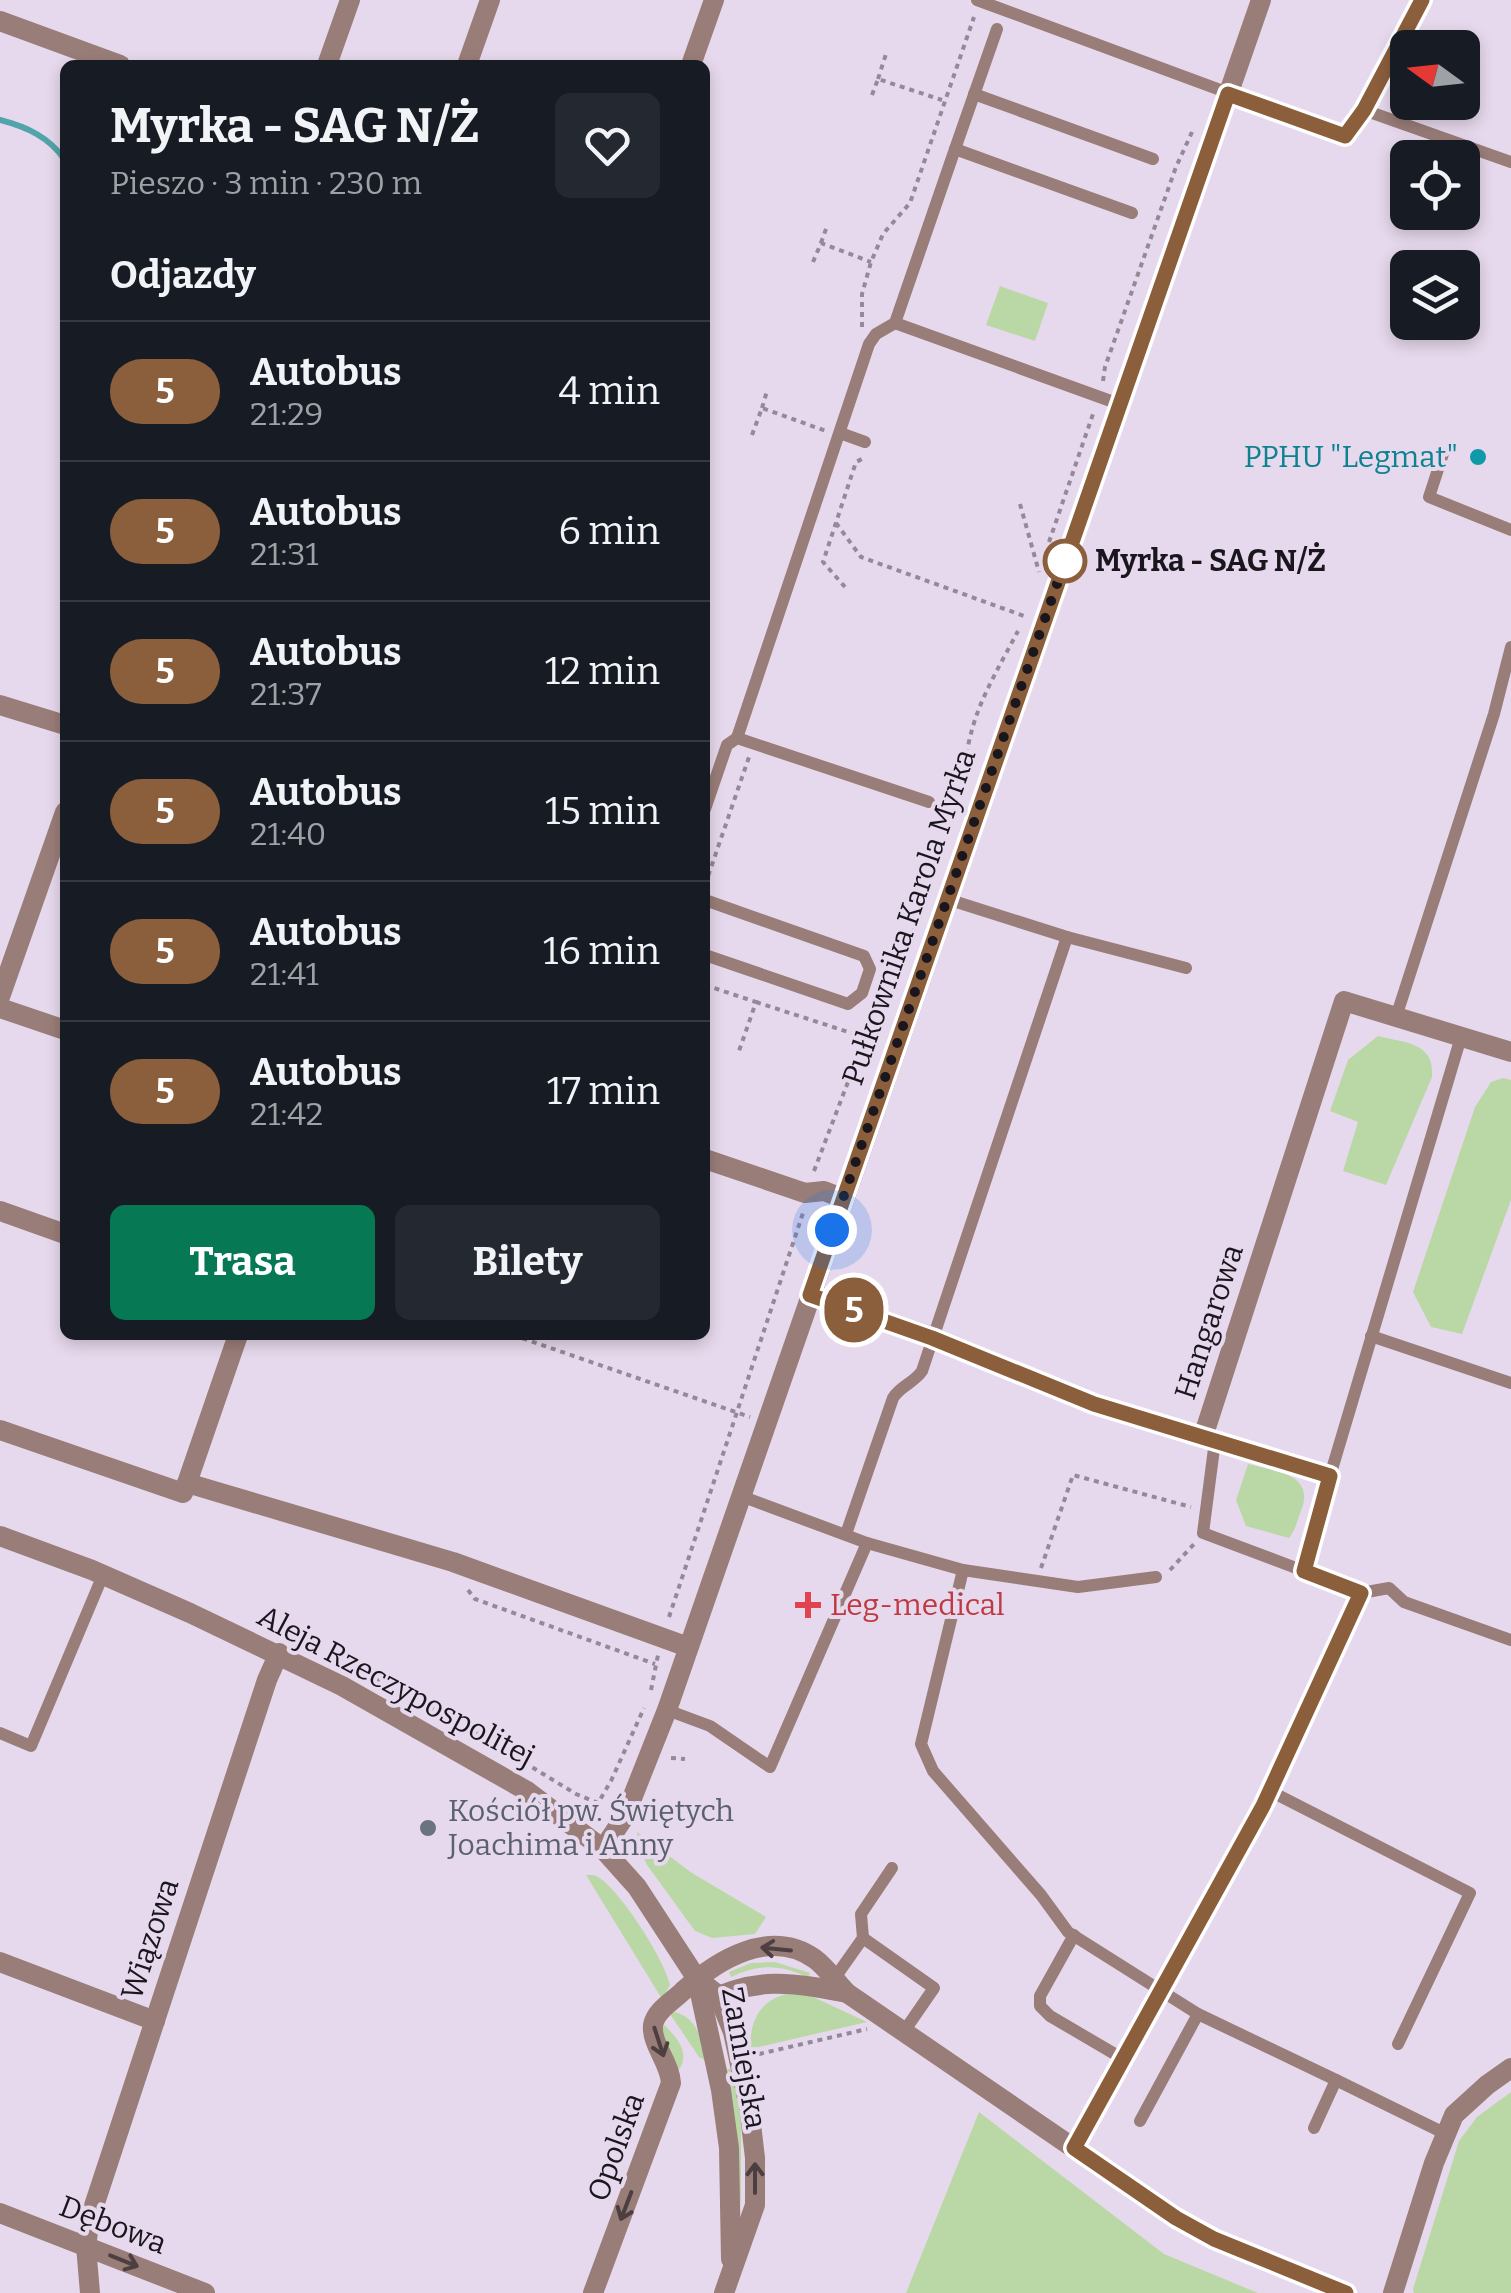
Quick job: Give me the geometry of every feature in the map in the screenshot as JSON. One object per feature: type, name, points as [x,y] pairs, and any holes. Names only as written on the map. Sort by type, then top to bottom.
[{"type":"street","points":[[329,60],[350,0]]},
{"type":"street","points":[[470,60],[490,0]]},
{"type":"street","points":[[694,60],[714,0]]},
{"type":"street","name":"Pułkownika Karola Myrka","points":[[603,1849],[625,1816],[666,1710],[947,899],[1109,400],[1261,0]]},
{"type":"street","points":[[0,21],[106,60]]},
{"type":"street","points":[[0,705],[60,723]]},
{"type":"street","points":[[0,997],[60,826]]},
{"type":"street","name":"Hangarowa","points":[[1330,1476],[1209,1439],[1344,1001],[1396,1018]]},
{"type":"street","points":[[0,1008],[60,1028]]},
{"type":"street","points":[[1396,1018],[1511,1052]]},
{"type":"street","points":[[710,1161],[805,1193],[824,1191],[842,1198]]},
{"type":"street","points":[[0,1212],[60,1232]]},
{"type":"street","points":[[810,1295],[932,1338],[1094,1404],[1209,1439]]},
{"type":"street","points":[[0,1430],[183,1493],[236,1340]]},
{"type":"street","points":[[1074,2148],[1270,1791],[1361,1593],[1304,1571],[1330,1476]]},
{"type":"street","points":[[187,1483],[453,1562],[688,1646]]},
{"type":"street","name":"Aleja Rzeczypospolitej","points":[[0,1536],[104,1575],[279,1653],[527,1791],[603,1849],[637,1888],[697,1979]]},
{"type":"street","name":"Wiązowa","points":[[90,2293],[86,2246],[90,2218],[279,1653]]},
{"type":"street","points":[[697,1979],[740,1952],[774,1948],[815,1959],[841,1986],[1176,2218],[1214,2239],[1346,2293]]},
{"type":"street","points":[[0,1962],[155,2020]]},
{"type":"street","name":"Zamiejska","points":[[697,1979],[710,2000],[729,2148],[731,2272],[724,2293]]},
{"type":"street","name":"Opolska","points":[[592,2293],[671,2083],[653,2021],[660,2010],[697,1979]]},
{"type":"street","points":[[710,2000],[766,1982],[841,1986]]},
{"type":"street","points":[[1394,2293],[1434,2162],[1454,2115],[1511,2068]]},
{"type":"street","name":"Dębowa","points":[[0,2213],[205,2293]]},
{"type":"lane","points":[[977,0],[1345,136],[1364,110],[1422,0]]},
{"type":"lane","points":[[710,794],[727,746],[737,738],[869,344],[876,334],[894,323],[997,29]]},
{"type":"lane","points":[[974,94],[1154,159]]},
{"type":"lane","points":[[1364,110],[1511,162]]},
{"type":"lane","points":[[954,149],[1132,213]]},
{"type":"lane","points":[[894,323],[1109,400]]},
{"type":"lane","points":[[840,433],[864,442]]},
{"type":"lane","points":[[1443,454],[1429,497],[1511,530]]},
{"type":"lane","points":[[1396,1018],[1494,714],[1511,648]]},
{"type":"lane","points":[[737,738],[929,802]]},
{"type":"lane","points":[[947,899],[1067,937],[1186,968]]},
{"type":"lane","points":[[710,902],[864,956],[870,969],[862,993],[848,1004],[710,957]]},
{"type":"lane","points":[[846,1534],[893,1398],[897,1391],[915,1381],[932,1338],[1067,937]]},
{"type":"lane","points":[[1330,1476],[1462,1038]]},
{"type":"lane","points":[[1371,1336],[1511,1383]]},
{"type":"lane","points":[[1209,1439],[1203,1533],[1304,1571]]},
{"type":"lane","points":[[741,1496],[867,1543],[963,1570],[1078,1587],[1156,1577]]},
{"type":"lane","points":[[666,1710],[710,1726],[770,1767],[867,1543]]},
{"type":"lane","points":[[963,1570],[921,1744],[933,1772],[1074,1935],[1198,2014],[1446,2134]]},
{"type":"lane","points":[[0,1733],[31,1746],[104,1575]]},
{"type":"lane","points":[[1361,1593],[1389,1588],[1404,1602],[1511,1640]]},
{"type":"lane","points":[[1270,1791],[1470,1894],[1398,2044]]},
{"type":"lane","points":[[841,1986],[863,1938],[861,1914],[892,1868]]},
{"type":"lane","points":[[1074,1935],[1040,1996],[1040,2006],[1050,2016],[1125,2060]]},
{"type":"lane","points":[[863,1938],[934,1988],[905,2030]]},
{"type":"lane","points":[[1140,2121],[1198,2014]]},
{"type":"lane","points":[[1314,2128],[1336,2080]]},
{"type":"path","points":[[862,328],[862,294],[871,262],[883,234],[910,203],[974,17]]},
{"type":"path","points":[[872,96],[886,54]]},
{"type":"path","points":[[878,79],[944,101]]},
{"type":"path","points":[[1020,504],[1040,572],[1109,400],[1106,367],[1186,140],[1193,130],[1216,126]]},
{"type":"path","points":[[813,262],[827,226]]},
{"type":"path","points":[[820,243],[871,262]]},
{"type":"path","points":[[752,436],[767,391]]},
{"type":"path","points":[[762,408],[840,433]]},
{"type":"path","points":[[845,587],[823,562],[856,462],[864,457]]},
{"type":"path","points":[[836,523],[862,557],[1025,616]]},
{"type":"path","points":[[962,797],[964,761],[978,704],[1030,602]]},
{"type":"path","points":[[710,871],[754,744]]},
{"type":"path","points":[[357,1670],[453,1719],[576,1794],[598,1803],[612,1781],[650,1694],[677,1584],[801,1225],[805,1193],[866,1038],[924,906]]},
{"type":"path","points":[[710,987],[884,1044]]},
{"type":"path","points":[[738,1051],[756,1002]]},
{"type":"path","points":[[527,1340],[754,1418]]},
{"type":"path","points":[[1036,1582],[1073,1475],[1177,1503]]},
{"type":"path","points":[[1156,1577],[1176,1565],[1203,1533]]},
{"type":"path","points":[[666,1756],[685,1759]]},
{"type":"path","points":[[750,2056],[868,2029]]},
{"type":"green space","points":[[1000,286],[1048,303],[1035,341],[986,325]]},
{"type":"green space","points":[[1378,1036],[1416,1046],[1432,1065],[1432,1077],[1386,1185],[1343,1171],[1358,1122],[1330,1111],[1348,1060]]},
{"type":"green space","points":[[1511,1080],[1511,1200],[1462,1334],[1431,1327],[1413,1292],[1475,1107],[1491,1082]]},
{"type":"green space","points":[[1248,1464],[1289,1475],[1302,1487],[1302,1508],[1289,1538],[1246,1526],[1236,1500]]},
{"type":"green space","points":[[637,1832],[692,1873],[766,1917],[755,1934],[712,1938],[695,1931],[647,1865],[638,1846]]},
{"type":"green space","points":[[586,1875],[597,1876],[610,1887],[652,1944],[670,1985],[662,1999]]},
{"type":"green space","points":[[775,1962],[810,1973],[808,1978],[770,1967],[731,1977],[729,1972],[751,1963]]},
{"type":"green space","points":[[791,1993],[809,1995],[867,2022],[750,2049],[759,2012],[772,2000]]},
{"type":"green space","points":[[675,2012],[694,2025],[707,2061],[699,2057],[670,2014]]},
{"type":"green space","points":[[661,2022],[683,2051],[678,2071],[661,2037]]},
{"type":"green space","points":[[732,2068],[741,2119],[741,2207],[726,2070]]},
{"type":"green space","points":[[1511,2092],[1511,2293],[1414,2293],[1459,2141],[1477,2117]]},
{"type":"green space","points":[[979,2112],[1164,2254],[1258,2293],[906,2293]]},
{"type":"waterway","points":[[0,120],[37,134],[60,154]]},
{"type":"bus line","name":"5","points":[[1346,2293],[1214,2239],[1176,2218],[1074,2148],[1263,1806],[1361,1593],[1304,1571],[1330,1476],[1094,1404],[932,1338],[810,1295],[1228,94],[1345,136],[1364,110],[1422,0]]},
{"type":"place","name":"PPHU \"Legmat\"","points":[[1478,457]]},
{"type":"place","name":"Myrka - SAG N/Ż","points":[[1065,561]]},
{"type":"place","name":"Leg-medical","points":[[808,1605]]},
{"type":"place","name":"Kościół pw. Świętych Joachima i Anny","points":[[428,1828]]},
{"type":"route","points":[[832,1230],[1065,561]]}]
